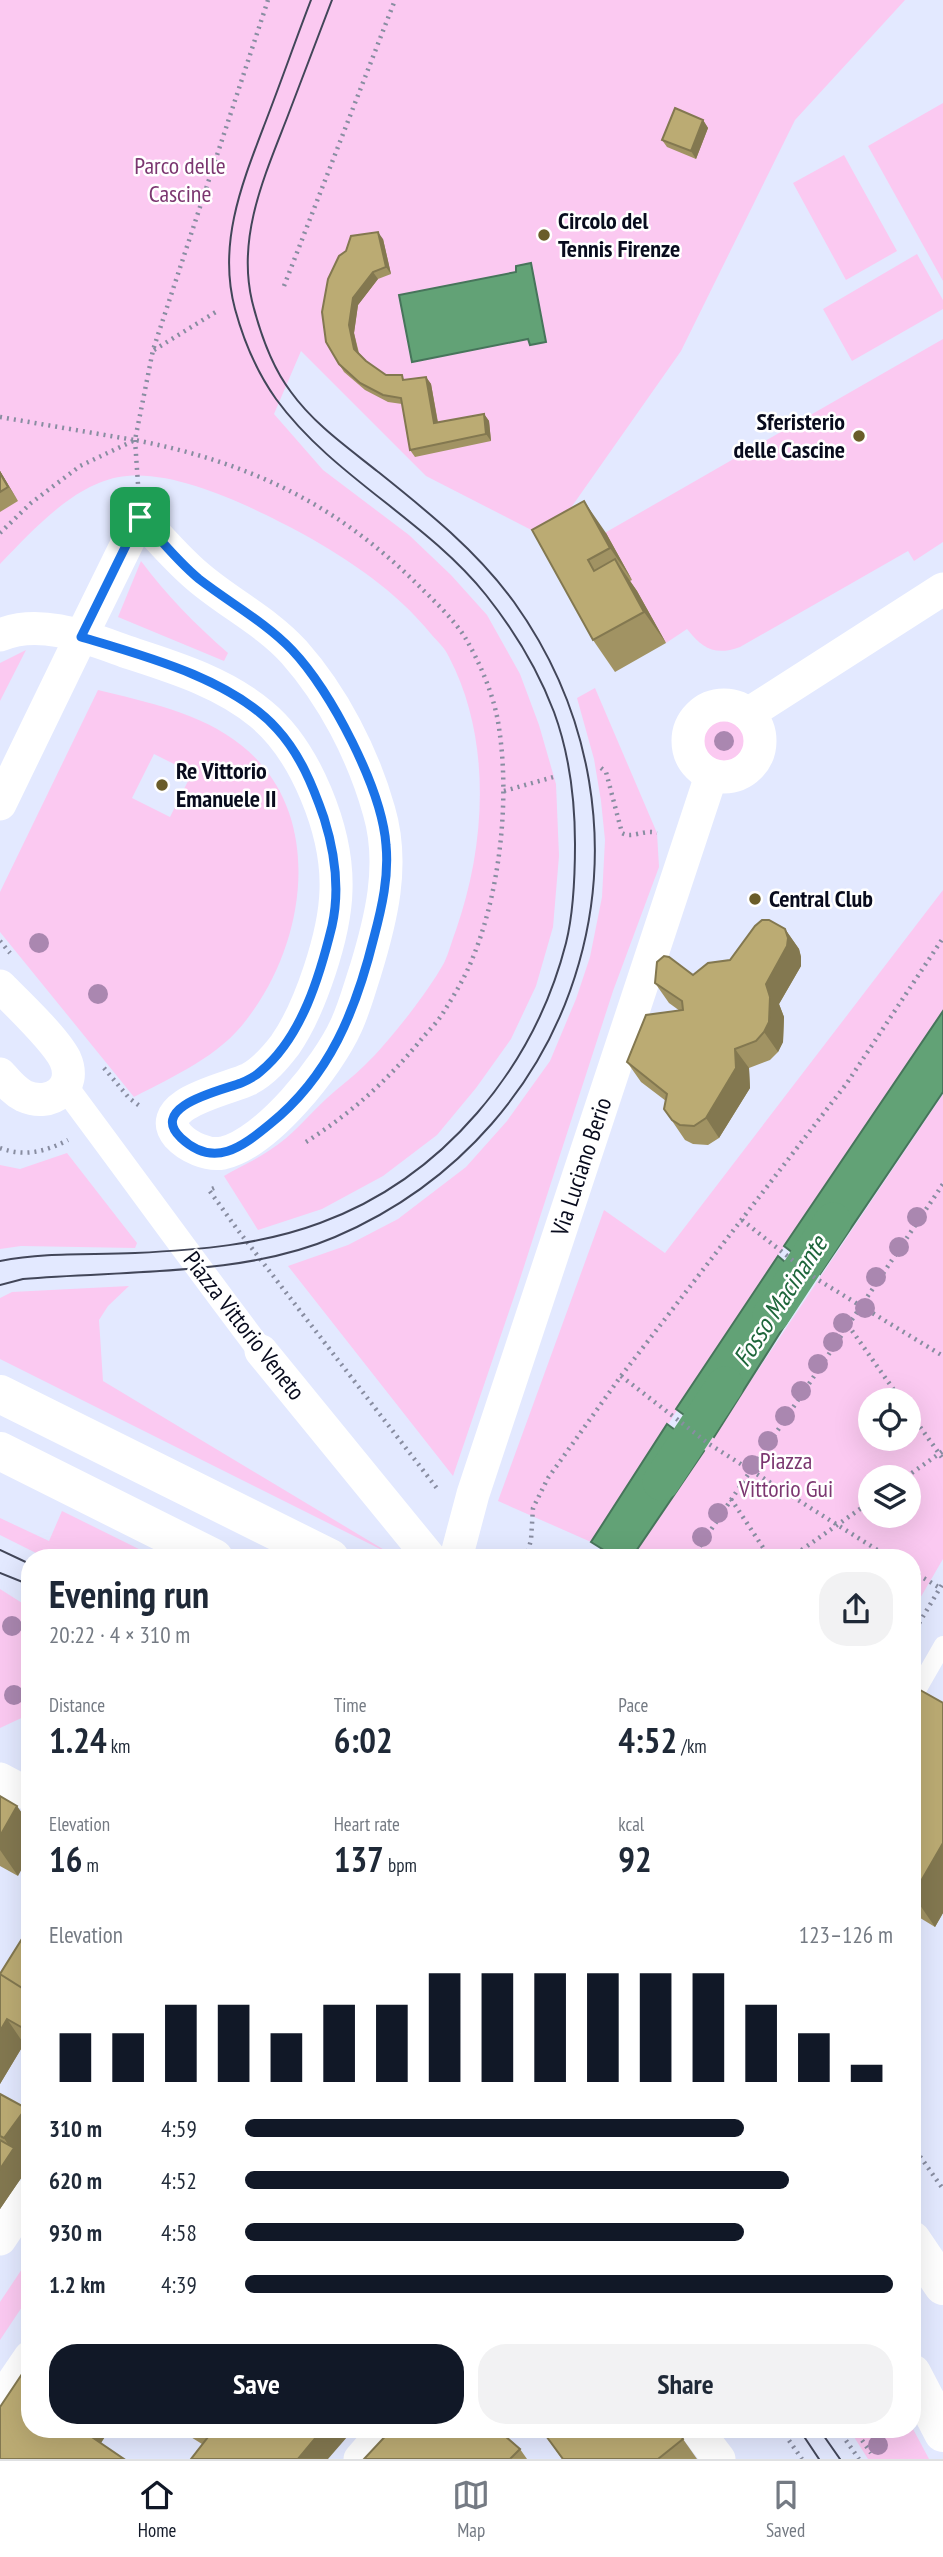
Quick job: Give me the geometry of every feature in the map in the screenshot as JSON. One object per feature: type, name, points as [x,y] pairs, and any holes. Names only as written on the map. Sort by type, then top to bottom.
[{"type":"main road","points":[[0,1394],[312,1549]]},
{"type":"main road","points":[[0,1451],[196,1549]]},
{"type":"main road","points":[[921,2253],[943,2286]]},
{"type":"main road","points":[[921,2390],[943,2433]]},
{"type":"street","points":[[0,635],[24,628],[42,628],[81,637],[190,674],[224,690],[264,716],[279,731],[304,768],[327,829],[336,870],[334,912],[309,999],[296,1028],[274,1059],[260,1072],[245,1082],[184,1104],[176,1112],[174,1127],[177,1135],[210,1154],[223,1153],[252,1139],[278,1117],[321,1070],[338,1043],[355,1004],[378,925],[384,893],[386,842],[379,809],[350,736],[332,705],[299,659],[261,624],[199,578],[140,517],[81,637],[0,804]]},
{"type":"street","points":[[748,714],[943,589]]},
{"type":"street","points":[[728,705],[748,714],[756,724],[760,749],[747,770],[736,776],[723,778],[711,776],[700,769],[692,760],[688,748],[691,725],[706,709],[717,706],[728,705]]},
{"type":"street","name":"Via Luciano Berio","points":[[458,1549],[477,1481],[711,776]]},
{"type":"street","name":"Piazza Vittorio Veneto","points":[[0,986],[64,1058],[69,1074],[66,1088],[197,1268],[423,1549]]},
{"type":"street","points":[[0,1074],[17,1091],[32,1098],[48,1100],[66,1088]]},
{"type":"street","points":[[0,1779],[21,1791]]},
{"type":"street","points":[[0,2239],[21,2208]]},
{"type":"street","points":[[0,2401],[21,2370]]},
{"type":"street","points":[[360,2459],[378,2438]]},
{"type":"street","points":[[703,2438],[719,2459]]},
{"type":"lane","points":[[921,1684],[943,1646]]},
{"type":"path","points":[[219,310],[153,350],[268,0]]},
{"type":"path","points":[[284,286],[395,0]]},
{"type":"path","points":[[0,417],[135,440]]},
{"type":"path","points":[[135,440],[140,517]]},
{"type":"path","points":[[0,533],[31,503],[80,466],[135,440]]},
{"type":"path","points":[[601,768],[606,772],[622,833],[629,836],[655,831],[686,855]]},
{"type":"path","points":[[504,791],[557,776]]},
{"type":"path","points":[[528,1549],[533,1508],[548,1478],[621,1376],[847,1083],[943,938]]},
{"type":"path","points":[[0,1148],[21,1154],[40,1152],[61,1143],[93,1123]]},
{"type":"path","points":[[698,1549],[943,1184]]},
{"type":"path","points":[[742,1220],[815,1279],[943,1356]]},
{"type":"path","points":[[848,1325],[893,1388]]},
{"type":"path","points":[[621,1376],[709,1444],[876,1549]]},
{"type":"path","points":[[921,1427],[942,1455],[921,1468]]},
{"type":"path","points":[[731,1499],[764,1549]]},
{"type":"path","points":[[802,1549],[858,1510]]},
{"type":"path","points":[[921,1576],[941,1586],[921,1620]]},
{"type":"path","points":[[921,2158],[943,2189]]},
{"type":"path","points":[[787,2438],[802,2459]]},
{"type":"path","points":[[844,2438],[859,2459]]},
{"type":"path","points":[[860,2438],[871,2453]]},
{"type":"green space","name":"Parco delle Cascine","points":[[0,0],[905,0],[795,120],[681,351],[549,539],[426,476],[301,351],[274,414],[323,470],[409,535],[451,575],[487,615],[520,674],[539,725],[556,784],[559,856],[553,927],[536,986],[511,1039],[476,1088],[437,1135],[383,1176],[322,1209],[258,1230],[224,1176],[278,1145],[365,1065],[408,1016],[446,959],[466,897],[478,828],[480,792],[472,722],[463,689],[449,657],[403,604],[355,566],[303,534],[218,494],[171,479],[148,476],[127,476],[109,480],[91,487],[57,509],[0,564]]},
{"type":"green space","points":[[943,103],[943,281],[868,146]]},
{"type":"green space","points":[[844,155],[897,251],[846,280],[793,183]]},
{"type":"green space","points":[[917,254],[943,300],[943,309],[852,361],[823,309]]},
{"type":"green space","name":"Sferisterio delle Cascine","points":[[943,339],[943,542],[914,561],[908,551],[740,647],[723,651],[704,646],[687,629],[666,643],[554,562]]},
{"type":"green space","points":[[141,561],[182,609],[228,653],[224,661],[118,617]]},
{"type":"green space","points":[[26,650],[0,701],[0,663]]},
{"type":"green space","points":[[595,688],[657,833],[659,867],[613,991],[453,1476],[288,1266],[348,1245],[398,1219],[466,1167],[507,1121],[550,1061],[590,957],[602,897],[605,840],[601,801],[594,759],[577,698]]},
{"type":"green space","points":[[98,690],[154,704],[191,717],[241,745],[268,773],[286,805],[296,841],[298,878],[294,916],[283,953],[267,988],[247,1019],[224,1044],[180,1073],[134,1097],[0,932],[0,892]],"holes":[[[154,754],[192,773],[170,817],[132,798]]]},
{"type":"green space","points":[[718,711],[730,711],[749,724],[754,741],[752,753],[741,766],[730,771],[718,771],[699,758],[694,747],[694,735],[707,716]]},
{"type":"green space","points":[[943,890],[943,1011],[778,1256],[591,1542],[498,1501],[604,1210],[665,1253]]},
{"type":"green space","name":"Piazza Vittorio Gui","points":[[943,1094],[943,1559],[921,1597],[921,1549],[638,1549]]},
{"type":"green space","points":[[67,1153],[137,1243],[135,1248],[21,1246],[0,1249],[0,1165],[20,1169]]},
{"type":"green space","points":[[129,1286],[108,1306],[99,1320],[103,1381],[383,1549],[0,1359],[0,1298],[12,1292]]},
{"type":"green space","points":[[62,1511],[139,1549],[28,1549],[0,1535],[0,1518],[49,1541]]},
{"type":"green space","points":[[0,1589],[21,1602],[21,1718],[0,1728]]},
{"type":"green space","points":[[21,2270],[21,2308],[0,2340],[0,2302]]},
{"type":"green space","points":[[855,2438],[918,2438],[929,2459],[868,2459]]},
{"type":"water","points":[[531,263],[546,342],[530,345],[528,339],[412,362],[399,295],[516,272],[516,266]]},
{"type":"water","points":[[943,1011],[943,1092],[820,1274],[784,1246]]},
{"type":"water","points":[[778,1256],[811,1284],[714,1437],[676,1409]]},
{"type":"water","points":[[667,1424],[704,1451],[637,1549],[602,1549],[591,1542]]},
{"type":"building","points":[[675,108],[703,120],[691,151],[662,140]]},
{"type":"building","points":[[378,232],[386,267],[373,272],[353,298],[349,325],[354,349],[386,375],[402,375],[403,380],[426,377],[434,423],[484,414],[486,434],[410,450],[401,398],[383,395],[360,383],[339,364],[326,342],[322,312],[328,279],[339,256],[346,251],[351,236]]},
{"type":"building","points":[[0,473],[8,487],[0,492]]},
{"type":"building","points":[[584,501],[610,548],[588,560],[594,571],[615,559],[644,612],[593,640],[532,530]]},
{"type":"building","points":[[762,920],[769,920],[785,929],[788,938],[787,946],[766,984],[770,997],[769,1022],[756,1041],[735,1049],[736,1068],[706,1118],[694,1126],[680,1125],[672,1120],[664,1109],[667,1094],[627,1062],[646,1015],[683,1010],[682,1001],[655,983],[657,962],[664,956],[669,957],[693,975],[708,963],[730,960]]},
{"type":"building","points":[[921,1691],[943,1703],[943,1843],[921,1881]]},
{"type":"building","points":[[0,1796],[17,1806],[0,1836]]},
{"type":"building","points":[[21,1940],[21,1987],[0,1974]]},
{"type":"building","points":[[0,1974],[21,1987],[21,2027],[7,2019],[0,2031]]},
{"type":"building","points":[[0,2094],[21,2105],[21,2115],[4,2138],[0,2136]]},
{"type":"building","points":[[0,2140],[14,2148],[0,2169]]},
{"type":"building","points":[[21,2376],[21,2438],[93,2438],[124,2459],[0,2459],[0,2407]]},
{"type":"building","points":[[207,2438],[316,2438],[298,2459],[191,2459]]},
{"type":"building","points":[[384,2438],[507,2438],[520,2449],[510,2459],[364,2459]]},
{"type":"building","points":[[548,2438],[683,2439],[658,2459],[563,2459]]},
{"type":"waterway","name":"Fosso Macinante","points":[[771,1315],[833,1221]]},
{"type":"waterway","name":"Fosso Macinante","points":[[661,1482],[725,1385]]},
{"type":"tram line","points":[[0,1261],[50,1255],[159,1252],[229,1245],[298,1230],[365,1203],[406,1178],[443,1148],[477,1113],[507,1075],[531,1033],[551,989],[566,943],[574,881],[575,827],[572,794],[559,728],[533,665],[496,608],[462,568],[324,452],[299,427],[262,378],[235,309],[229,260],[235,212],[249,165],[311,0]]},
{"type":"tram line","points":[[0,1285],[23,1279],[182,1270],[222,1265],[299,1250],[335,1237],[422,1188],[492,1124],[545,1048],[579,963],[594,873],[589,781],[563,689],[514,602],[484,565],[432,516],[331,434],[300,404],[272,360],[252,301],[248,254],[255,208],[332,0]]},
{"type":"tram line","points":[[0,1550],[21,1560]]},
{"type":"tram line","points":[[0,1573],[21,1581]]},
{"type":"tram line","points":[[805,2438],[819,2459]]},
{"type":"tram line","points":[[825,2438],[840,2459]]},
{"type":"place","name":"Circolo del Tennis Firenze","points":[[544,235]]},
{"type":"place","name":"Sferisterio delle Cascine","points":[[859,436]]},
{"type":"place","name":"Re Vittorio Emanuele II","points":[[162,785]]},
{"type":"place","name":"Central Club","points":[[755,899]]},
{"type":"route","points":[[140,517],[199,578],[271,632],[293,651],[311,674],[350,736],[379,809],[386,842],[387,868],[378,925],[348,1024],[321,1070],[292,1103],[252,1139],[223,1153],[210,1154],[177,1135],[174,1127],[176,1112],[184,1104],[245,1082],[260,1072],[274,1059],[296,1028],[309,999],[332,927],[336,870],[317,797],[304,768],[279,731],[264,716],[224,690],[178,669],[81,637],[140,517]]}]
